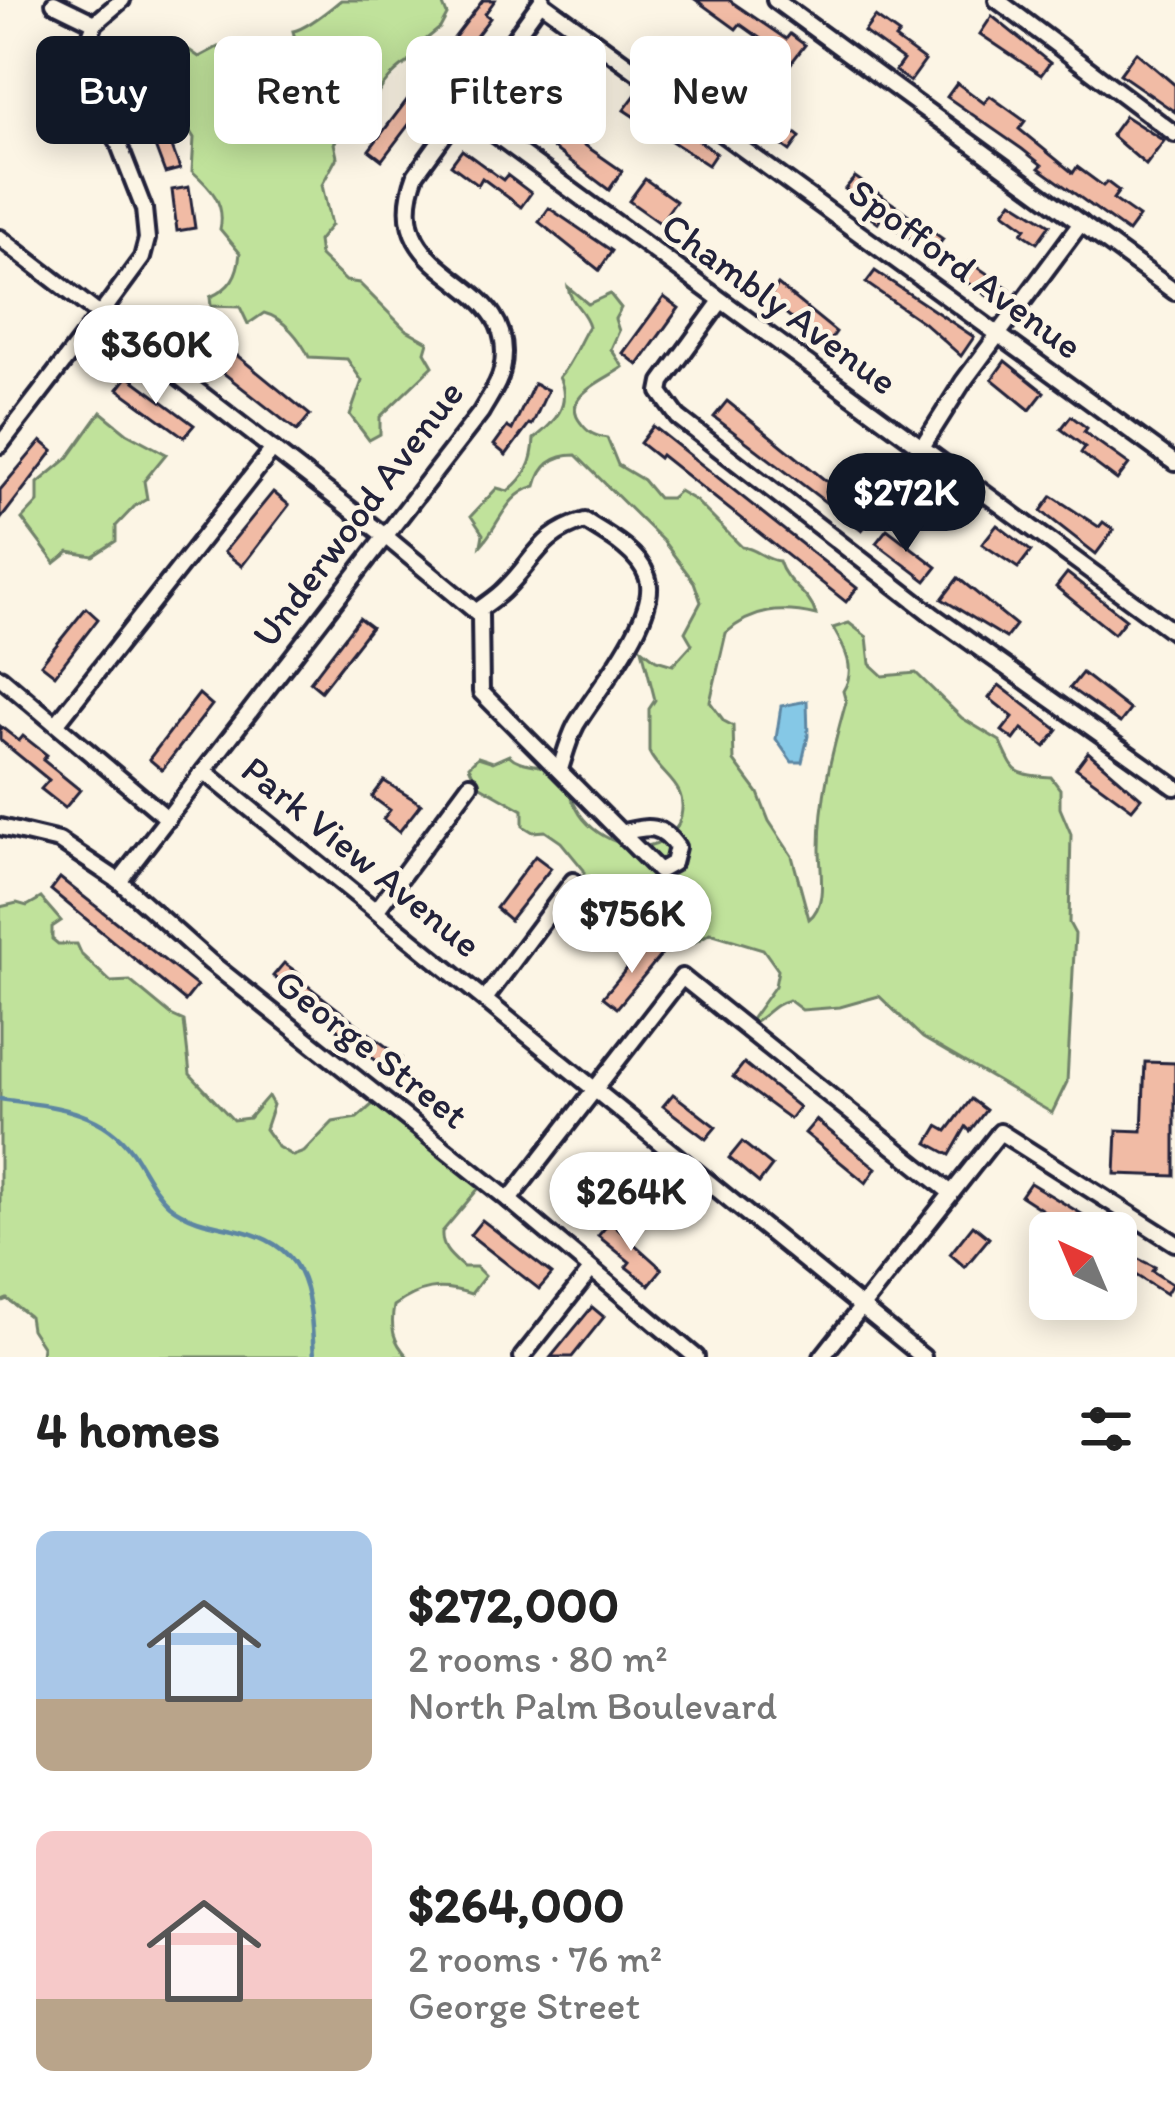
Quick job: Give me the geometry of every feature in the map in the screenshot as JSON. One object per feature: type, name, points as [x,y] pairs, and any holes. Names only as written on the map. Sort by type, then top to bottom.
[{"type":"street","points":[[0,445],[142,258],[147,238],[144,209],[112,127],[88,42],[95,23],[122,0]]},
{"type":"street","points":[[776,0],[1175,292]]},
{"type":"street","points":[[997,0],[1175,134]]},
{"type":"street","name":"Underwood Avenue","points":[[516,36],[542,1]]},
{"type":"street","name":"Spofford Avenue","points":[[542,1],[1175,463]]},
{"type":"street","points":[[54,2],[95,23]]},
{"type":"street","name":"Underwood Avenue","points":[[119,881],[481,412],[501,375],[502,329],[493,311],[437,266],[412,235],[406,218],[406,200],[416,174],[438,144]]},
{"type":"street","name":"Chambly Avenue","points":[[508,144],[1175,633]]},
{"type":"street","points":[[922,447],[1081,224]]},
{"type":"street","points":[[0,238],[480,615],[481,692],[624,832]]},
{"type":"street","points":[[721,301],[662,382],[660,392],[678,417],[836,541],[1175,788]]},
{"type":"street","points":[[57,723],[273,449]]},
{"type":"street","points":[[476,612],[506,588],[559,529],[585,521],[612,537],[650,579],[648,604],[577,724],[560,769]]},
{"type":"street","points":[[0,677],[168,819]]},
{"type":"street","name":"Park View Avenue","points":[[205,771],[923,1357]]},
{"type":"street","points":[[376,911],[470,784]]},
{"type":"street","name":"George Street","points":[[0,827],[59,842],[119,881],[210,962],[509,1200],[696,1357]]},
{"type":"street","points":[[485,999],[573,881]]},
{"type":"street","points":[[509,1200],[682,977],[950,1192]]},
{"type":"street","points":[[822,1357],[1000,1132],[1175,1243]]},
{"type":"street","points":[[522,1357],[590,1270]]},
{"type":"green space","points":[[341,0],[441,0],[447,15],[430,36],[406,36],[406,64],[382,88],[382,36],[294,36],[293,31]]},
{"type":"green space","points":[[214,49],[214,144],[334,144],[337,157],[322,185],[331,225],[318,241],[320,256],[346,281],[359,283],[405,329],[428,342],[425,352],[433,366],[380,417],[380,434],[369,440],[350,415],[362,381],[347,359],[309,357],[291,330],[264,313],[248,324],[240,307],[211,306],[210,297],[232,280],[240,253],[220,229],[221,211],[215,196],[192,171],[190,51],[199,57]]},
{"type":"green space","points":[[568,287],[588,304],[610,294],[621,308],[611,349],[623,367],[580,397],[576,413],[581,423],[592,434],[607,438],[618,465],[643,480],[658,498],[671,498],[679,491],[696,501],[742,547],[779,561],[813,607],[816,615],[780,611],[757,615],[726,633],[710,702],[733,726],[734,761],[758,793],[769,821],[792,856],[809,919],[821,896],[822,811],[849,675],[845,651],[833,628],[849,623],[867,637],[870,664],[883,676],[916,673],[962,718],[1000,741],[1016,770],[1051,777],[1060,789],[1060,808],[1071,834],[1069,923],[1075,934],[1067,1082],[1052,1113],[923,1038],[879,996],[840,1007],[802,1010],[789,1000],[747,1025],[775,986],[778,970],[763,949],[710,933],[695,942],[677,918],[656,916],[633,905],[618,886],[584,886],[584,870],[561,842],[545,831],[533,832],[523,826],[523,810],[477,784],[469,766],[478,757],[493,762],[509,755],[547,768],[560,778],[593,828],[630,845],[655,844],[666,838],[681,816],[677,788],[649,752],[649,709],[655,700],[642,649],[673,665],[692,644],[685,632],[701,602],[694,582],[664,542],[576,455],[555,459],[545,467],[536,486],[510,503],[481,545],[483,534],[471,516],[497,488],[508,491],[520,480],[530,462],[534,439],[559,412],[564,396],[559,377],[589,326]]},
{"type":"green space","points":[[101,412],[166,454],[144,481],[147,499],[116,526],[116,541],[93,556],[69,552],[55,563],[22,519],[38,502],[38,483],[68,458]]},
{"type":"green space","points":[[41,898],[61,921],[52,927],[52,939],[58,944],[77,944],[82,955],[111,982],[130,981],[184,1021],[190,1074],[233,1120],[249,1118],[268,1096],[273,1105],[265,1129],[278,1147],[293,1156],[304,1152],[333,1122],[357,1118],[381,1097],[484,1182],[442,1232],[451,1256],[485,1276],[471,1294],[430,1289],[394,1306],[394,1334],[408,1357],[41,1357],[42,1346],[29,1316],[7,1299],[0,1302],[0,907],[27,906]]},
{"type":"water","points":[[807,701],[808,736],[802,762],[792,762],[776,739],[781,706]]},
{"type":"building","points":[[483,0],[495,0],[485,14],[490,18],[476,36],[456,36]]},
{"type":"building","points":[[696,0],[729,0],[782,36],[757,36],[740,24],[736,29]]},
{"type":"building","points":[[992,16],[1050,63],[1041,75],[980,34]]},
{"type":"building","points":[[875,17],[925,61],[910,82],[895,71],[903,60],[864,32]]},
{"type":"building","points":[[790,34],[805,45],[791,63],[788,36]]},
{"type":"building","points":[[1136,52],[1175,85],[1175,112],[1120,74]]},
{"type":"building","points":[[957,83],[984,103],[990,96],[1025,121],[1019,129],[1073,173],[1077,167],[1119,191],[1113,199],[1139,217],[1128,232],[947,97]]},
{"type":"building","points":[[406,101],[406,128],[382,160],[369,150],[382,144],[382,133]]},
{"type":"building","points":[[1125,116],[1164,141],[1146,165],[1111,135]]},
{"type":"building","points":[[791,130],[800,137],[790,151],[780,144],[791,144]]},
{"type":"building","points":[[154,144],[171,144],[180,169],[165,173]]},
{"type":"building","points":[[548,144],[583,144],[622,171],[609,190]]},
{"type":"building","points":[[676,144],[704,144],[716,153],[708,165]]},
{"type":"building","points":[[462,150],[503,180],[507,175],[531,193],[521,207],[482,178],[478,185],[451,165]]},
{"type":"building","points":[[855,177],[943,239],[932,254],[881,218],[878,223],[864,213],[869,207],[845,189]]},
{"type":"building","points":[[645,179],[676,201],[660,223],[629,201]]},
{"type":"building","points":[[189,187],[195,228],[177,231],[172,190]]},
{"type":"building","points":[[1012,201],[1050,225],[1037,243],[1004,212]]},
{"type":"building","points":[[549,208],[612,251],[599,270],[539,222]]},
{"type":"building","points":[[970,262],[1010,289],[999,304],[959,277]]},
{"type":"building","points":[[875,271],[974,337],[961,356],[924,323],[866,283]]},
{"type":"building","points":[[778,285],[836,332],[826,346],[768,299]]},
{"type":"building","points":[[664,297],[679,308],[638,365],[623,353]]},
{"type":"building","points":[[217,339],[310,415],[297,431],[203,357]]},
{"type":"building","points":[[1005,361],[1044,392],[1030,410],[992,379]]},
{"type":"building","points":[[128,376],[194,425],[184,437],[118,389]]},
{"type":"building","points":[[534,384],[548,390],[532,425],[506,455],[494,445],[507,427],[512,430]]},
{"type":"building","points":[[727,401],[872,518],[862,530],[714,417]]},
{"type":"building","points":[[1071,416],[1087,428],[1084,432],[1129,464],[1117,480],[1081,453],[1085,447],[1061,429]]},
{"type":"building","points":[[653,426],[857,588],[846,602],[640,443]]},
{"type":"building","points":[[41,441],[53,451],[0,520],[0,490]]},
{"type":"building","points":[[904,461],[966,507],[957,519],[895,473]]},
{"type":"building","points":[[273,492],[289,505],[242,566],[224,552]]},
{"type":"building","points":[[1052,496],[1099,527],[1103,522],[1114,530],[1096,554],[1041,511]]},
{"type":"building","points":[[997,525],[1031,551],[1018,568],[982,544]]},
{"type":"building","points":[[887,529],[937,567],[926,581],[876,543]]},
{"type":"building","points":[[1067,573],[1126,619],[1114,634],[1056,587]]},
{"type":"building","points":[[958,578],[1016,625],[1006,638],[942,599]]},
{"type":"building","points":[[86,608],[98,619],[55,675],[41,664]]},
{"type":"building","points":[[359,618],[371,627],[321,691],[310,682]]},
{"type":"building","points":[[1082,673],[1130,710],[1120,723],[1070,688]]},
{"type":"building","points":[[999,685],[1058,730],[1045,747],[1022,729],[1014,740],[1002,731],[1013,717],[989,698]]},
{"type":"building","points":[[199,694],[212,705],[162,770],[149,759]]},
{"type":"building","points":[[0,726],[47,755],[43,760],[80,790],[65,808],[41,789],[49,780],[0,740]]},
{"type":"building","points":[[1088,752],[1141,798],[1132,809],[1076,768]]},
{"type":"building","points":[[384,781],[421,804],[399,832],[383,819],[390,810],[372,797]]},
{"type":"building","points":[[535,856],[551,868],[510,920],[496,908]]},
{"type":"building","points":[[60,878],[197,986],[185,1001],[51,890]]},
{"type":"building","points":[[647,944],[661,955],[617,1008],[603,997]]},
{"type":"building","points":[[284,963],[401,1058],[390,1072],[273,976]]},
{"type":"building","points":[[1145,1062],[1175,1063],[1175,1176],[1115,1174],[1117,1130],[1142,1131]]},
{"type":"building","points":[[744,1063],[799,1107],[790,1119],[733,1077]]},
{"type":"building","points":[[673,1094],[716,1127],[706,1139],[663,1106]]},
{"type":"building","points":[[971,1099],[986,1110],[970,1131],[966,1127],[950,1155],[928,1143],[938,1126],[947,1131]]},
{"type":"building","points":[[816,1120],[876,1168],[866,1183],[805,1133]]},
{"type":"building","points":[[742,1142],[772,1166],[759,1183],[729,1158]]},
{"type":"building","points":[[1030,1183],[1078,1212],[1046,1212],[1021,1196]]},
{"type":"building","points":[[482,1220],[552,1274],[539,1289],[470,1235]]},
{"type":"building","points":[[610,1222],[662,1269],[649,1285],[598,1236]]},
{"type":"building","points":[[973,1225],[989,1238],[965,1267],[950,1254]]},
{"type":"building","points":[[1137,1258],[1155,1267],[1152,1271],[1172,1284],[1166,1294],[1137,1276]]},
{"type":"building","points":[[592,1307],[604,1317],[572,1357],[551,1357]]},
{"type":"waterway","points":[[0,1099],[55,1107],[105,1126],[132,1152],[158,1193],[176,1210],[255,1235],[290,1257],[306,1289],[314,1357]]}]
